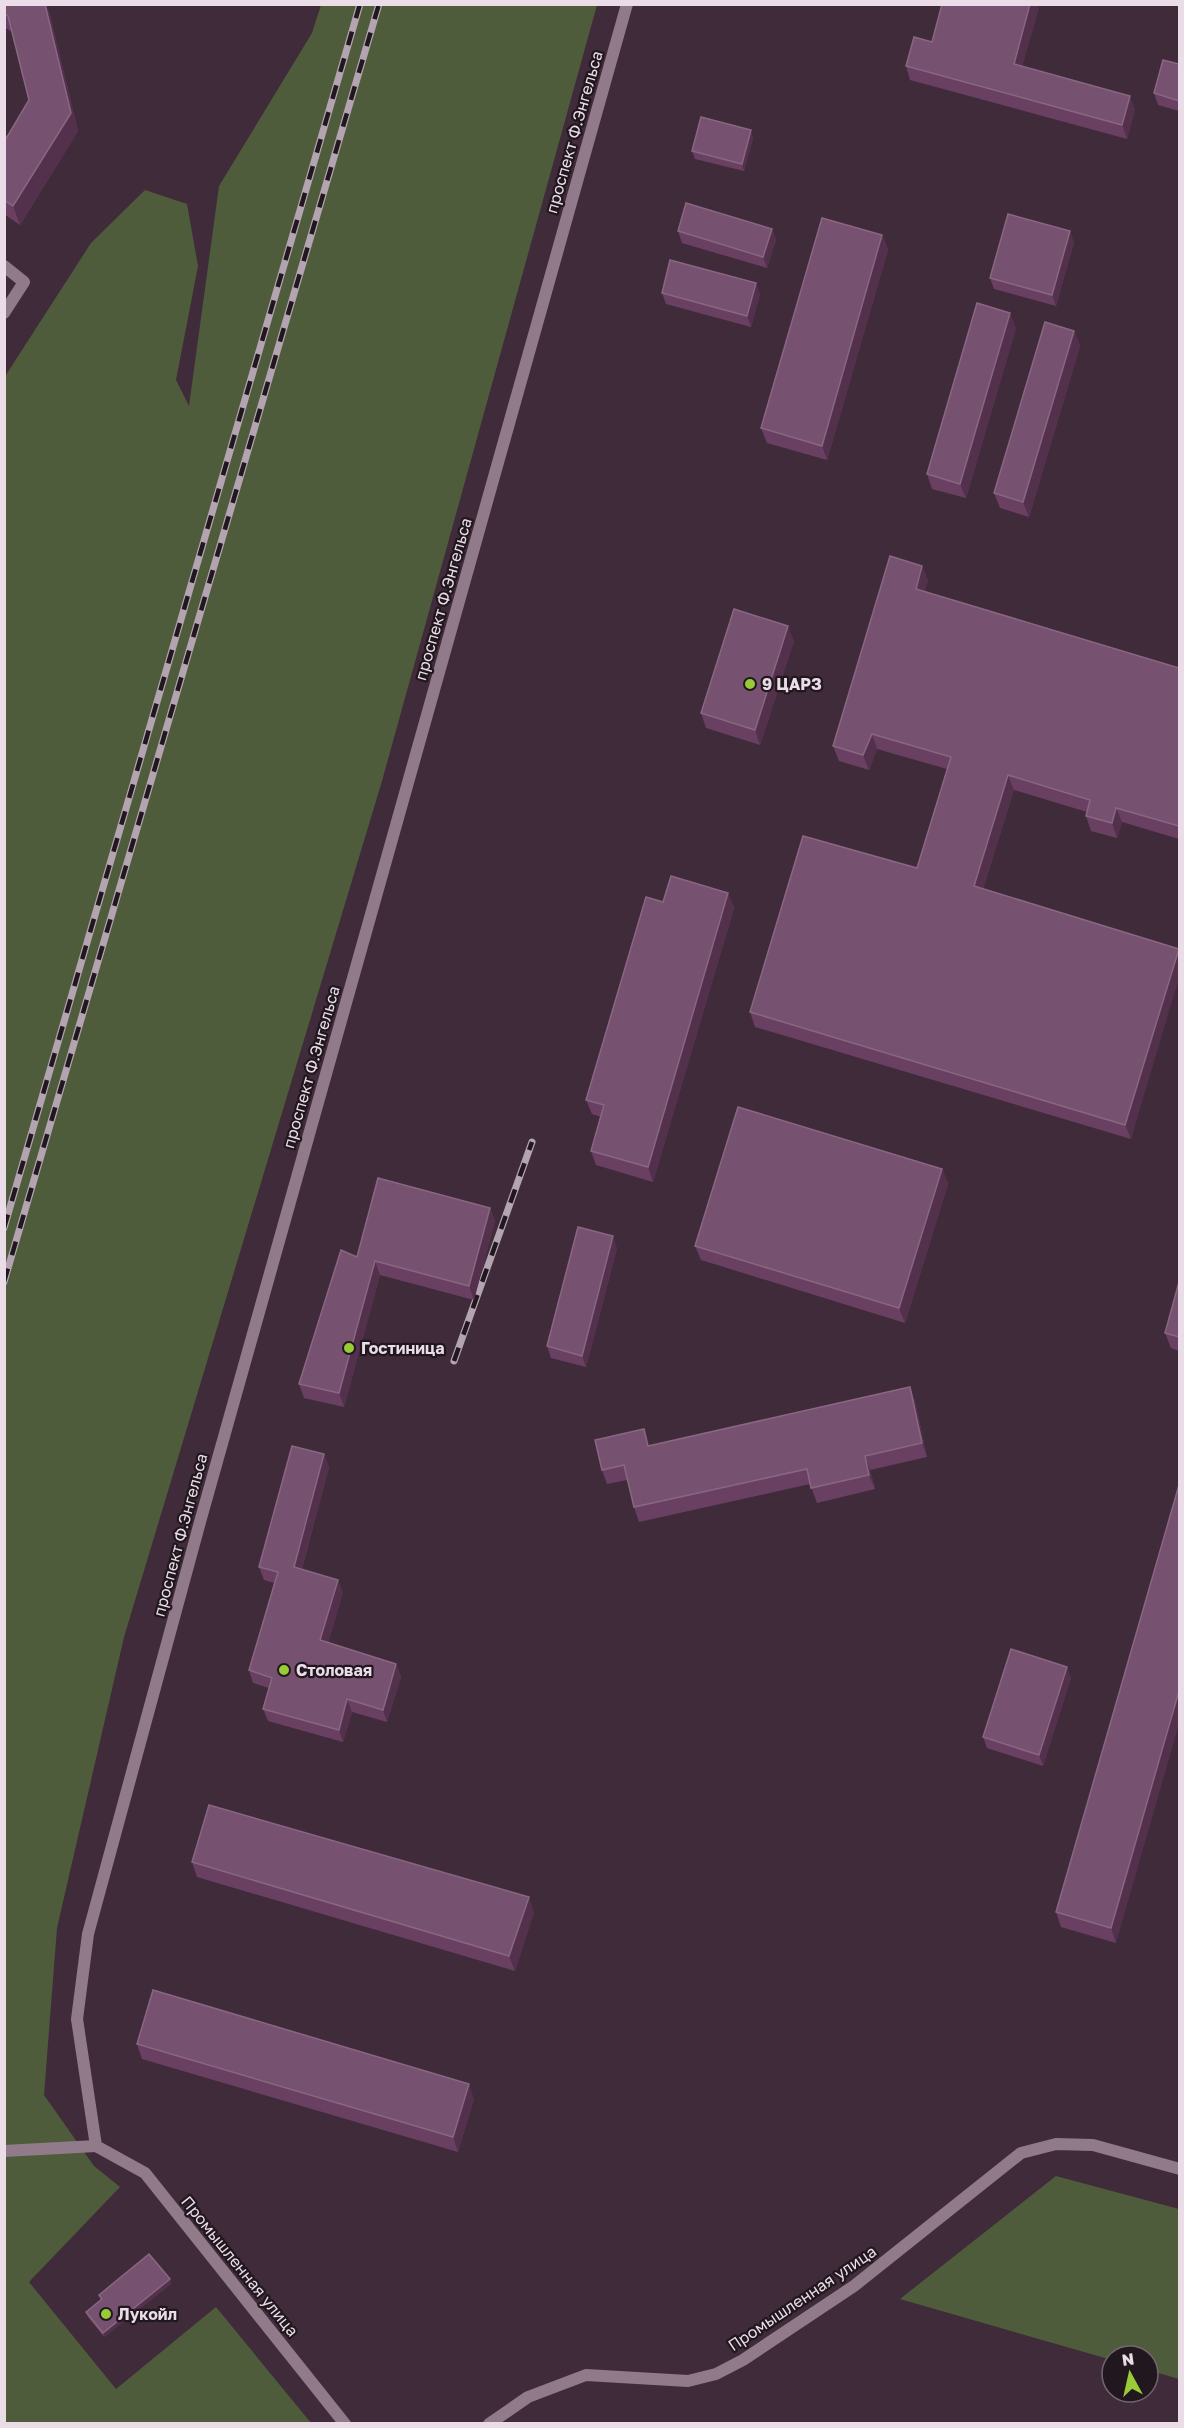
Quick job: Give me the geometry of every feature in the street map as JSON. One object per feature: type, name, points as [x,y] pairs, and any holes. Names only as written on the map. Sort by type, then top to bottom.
[{"type":"street","name":"проспект Ф.Энгельса","points":[[96,2146],[77,2019],[88,1934],[216,1465],[627,4]]},
{"type":"street","points":[[4,266],[24,282],[4,313]]},
{"type":"street","name":"Промышленная улица","points":[[489,2424],[528,2397],[586,2375],[688,2381],[716,2374],[742,2360],[854,2286],[1021,2153],[1056,2144],[1093,2145],[1179,2169]]},
{"type":"street","points":[[4,2151],[96,2146]]},
{"type":"street","name":"Промышленная улица","points":[[96,2146],[145,2173],[345,2424]]},
{"type":"green space","points":[[321,5],[597,5],[382,781],[124,1637],[57,1928],[44,2095],[94,2166],[120,2187],[29,2282],[116,2389],[216,2307],[311,2423],[5,2423],[4,378],[91,243],[145,190],[187,204],[198,266],[176,380],[189,406],[219,186],[312,33]]},
{"type":"green space","points":[[1056,2176],[1179,2209],[1179,2379],[1160,2373],[1160,2344],[1100,2344],[1100,2357],[900,2299]]},
{"type":"building","points":[[4,4],[45,4],[71,113],[13,206],[4,200],[4,142],[29,100],[8,16],[4,13]]},
{"type":"building","points":[[942,4],[1030,4],[1014,64],[1130,96],[1122,125],[906,66],[914,37],[932,42]]},
{"type":"building","points":[[1163,60],[1179,64],[1179,101],[1154,93]]},
{"type":"building","points":[[701,117],[751,130],[742,164],[692,151]]},
{"type":"building","points":[[686,203],[772,229],[763,257],[678,231]]},
{"type":"building","points":[[1008,214],[1070,231],[1052,295],[990,278]]},
{"type":"building","points":[[822,218],[882,235],[822,446],[761,428]]},
{"type":"building","points":[[670,260],[756,283],[747,316],[662,293]]},
{"type":"building","points":[[977,303],[1010,313],[960,484],[927,474]]},
{"type":"building","points":[[1045,322],[1074,331],[1023,502],[994,493]]},
{"type":"building","points":[[890,556],[922,566],[916,589],[1179,668],[1179,826],[1116,808],[1112,823],[1086,816],[1090,800],[1008,775],[974,886],[1179,949],[1125,1125],[750,1012],[803,836],[917,868],[951,757],[872,734],[863,755],[833,746]]},
{"type":"building","name":"9 ЦАРЗ","points":[[734,609],[788,626],[755,730],[701,713]]},
{"type":"building","points":[[671,876],[728,893],[648,1167],[591,1151],[604,1105],[586,1100],[646,897],[663,902]]},
{"type":"building","points":[[738,1107],[942,1169],[899,1308],[695,1246]]},
{"type":"building","points":[[378,1178],[490,1208],[469,1286],[375,1261],[339,1393],[299,1384],[341,1250],[357,1257]]},
{"type":"building","points":[[578,1227],[613,1236],[582,1356],[547,1346]]},
{"type":"building","points":[[1179,1282],[1179,1337],[1165,1333]]},
{"type":"building","points":[[910,1387],[922,1443],[865,1456],[869,1475],[811,1488],[807,1469],[634,1507],[624,1465],[602,1470],[595,1440],[644,1429],[648,1446]]},
{"type":"building","points":[[292,1446],[324,1454],[294,1567],[338,1580],[320,1640],[396,1664],[383,1710],[347,1699],[339,1730],[263,1709],[272,1678],[249,1670],[278,1572],[259,1567]]},
{"type":"building","points":[[1179,1485],[1179,1691],[1111,1928],[1056,1912]]},
{"type":"building","points":[[1011,1649],[1067,1667],[1039,1755],[983,1737]]},
{"type":"building","points":[[209,1805],[529,1897],[509,1956],[192,1862]]},
{"type":"building","points":[[153,1990],[469,2084],[453,2137],[137,2044]]},
{"type":"building","points":[[149,2254],[170,2279],[103,2333],[86,2312],[102,2299],[99,2295]]},
{"type":"railway","points":[[4,1228],[360,4]]},
{"type":"railway","points":[[4,1282],[379,4]]},
{"type":"railway","points":[[454,1361],[532,1142]]},
{"type":"place","name":"9 ЦАРЗ","points":[[750,684]]},
{"type":"place","name":"Гостиница","points":[[349,1348]]},
{"type":"place","name":"Столовая","points":[[284,1670]]},
{"type":"place","name":"Лукойл","points":[[106,2314]]}]
